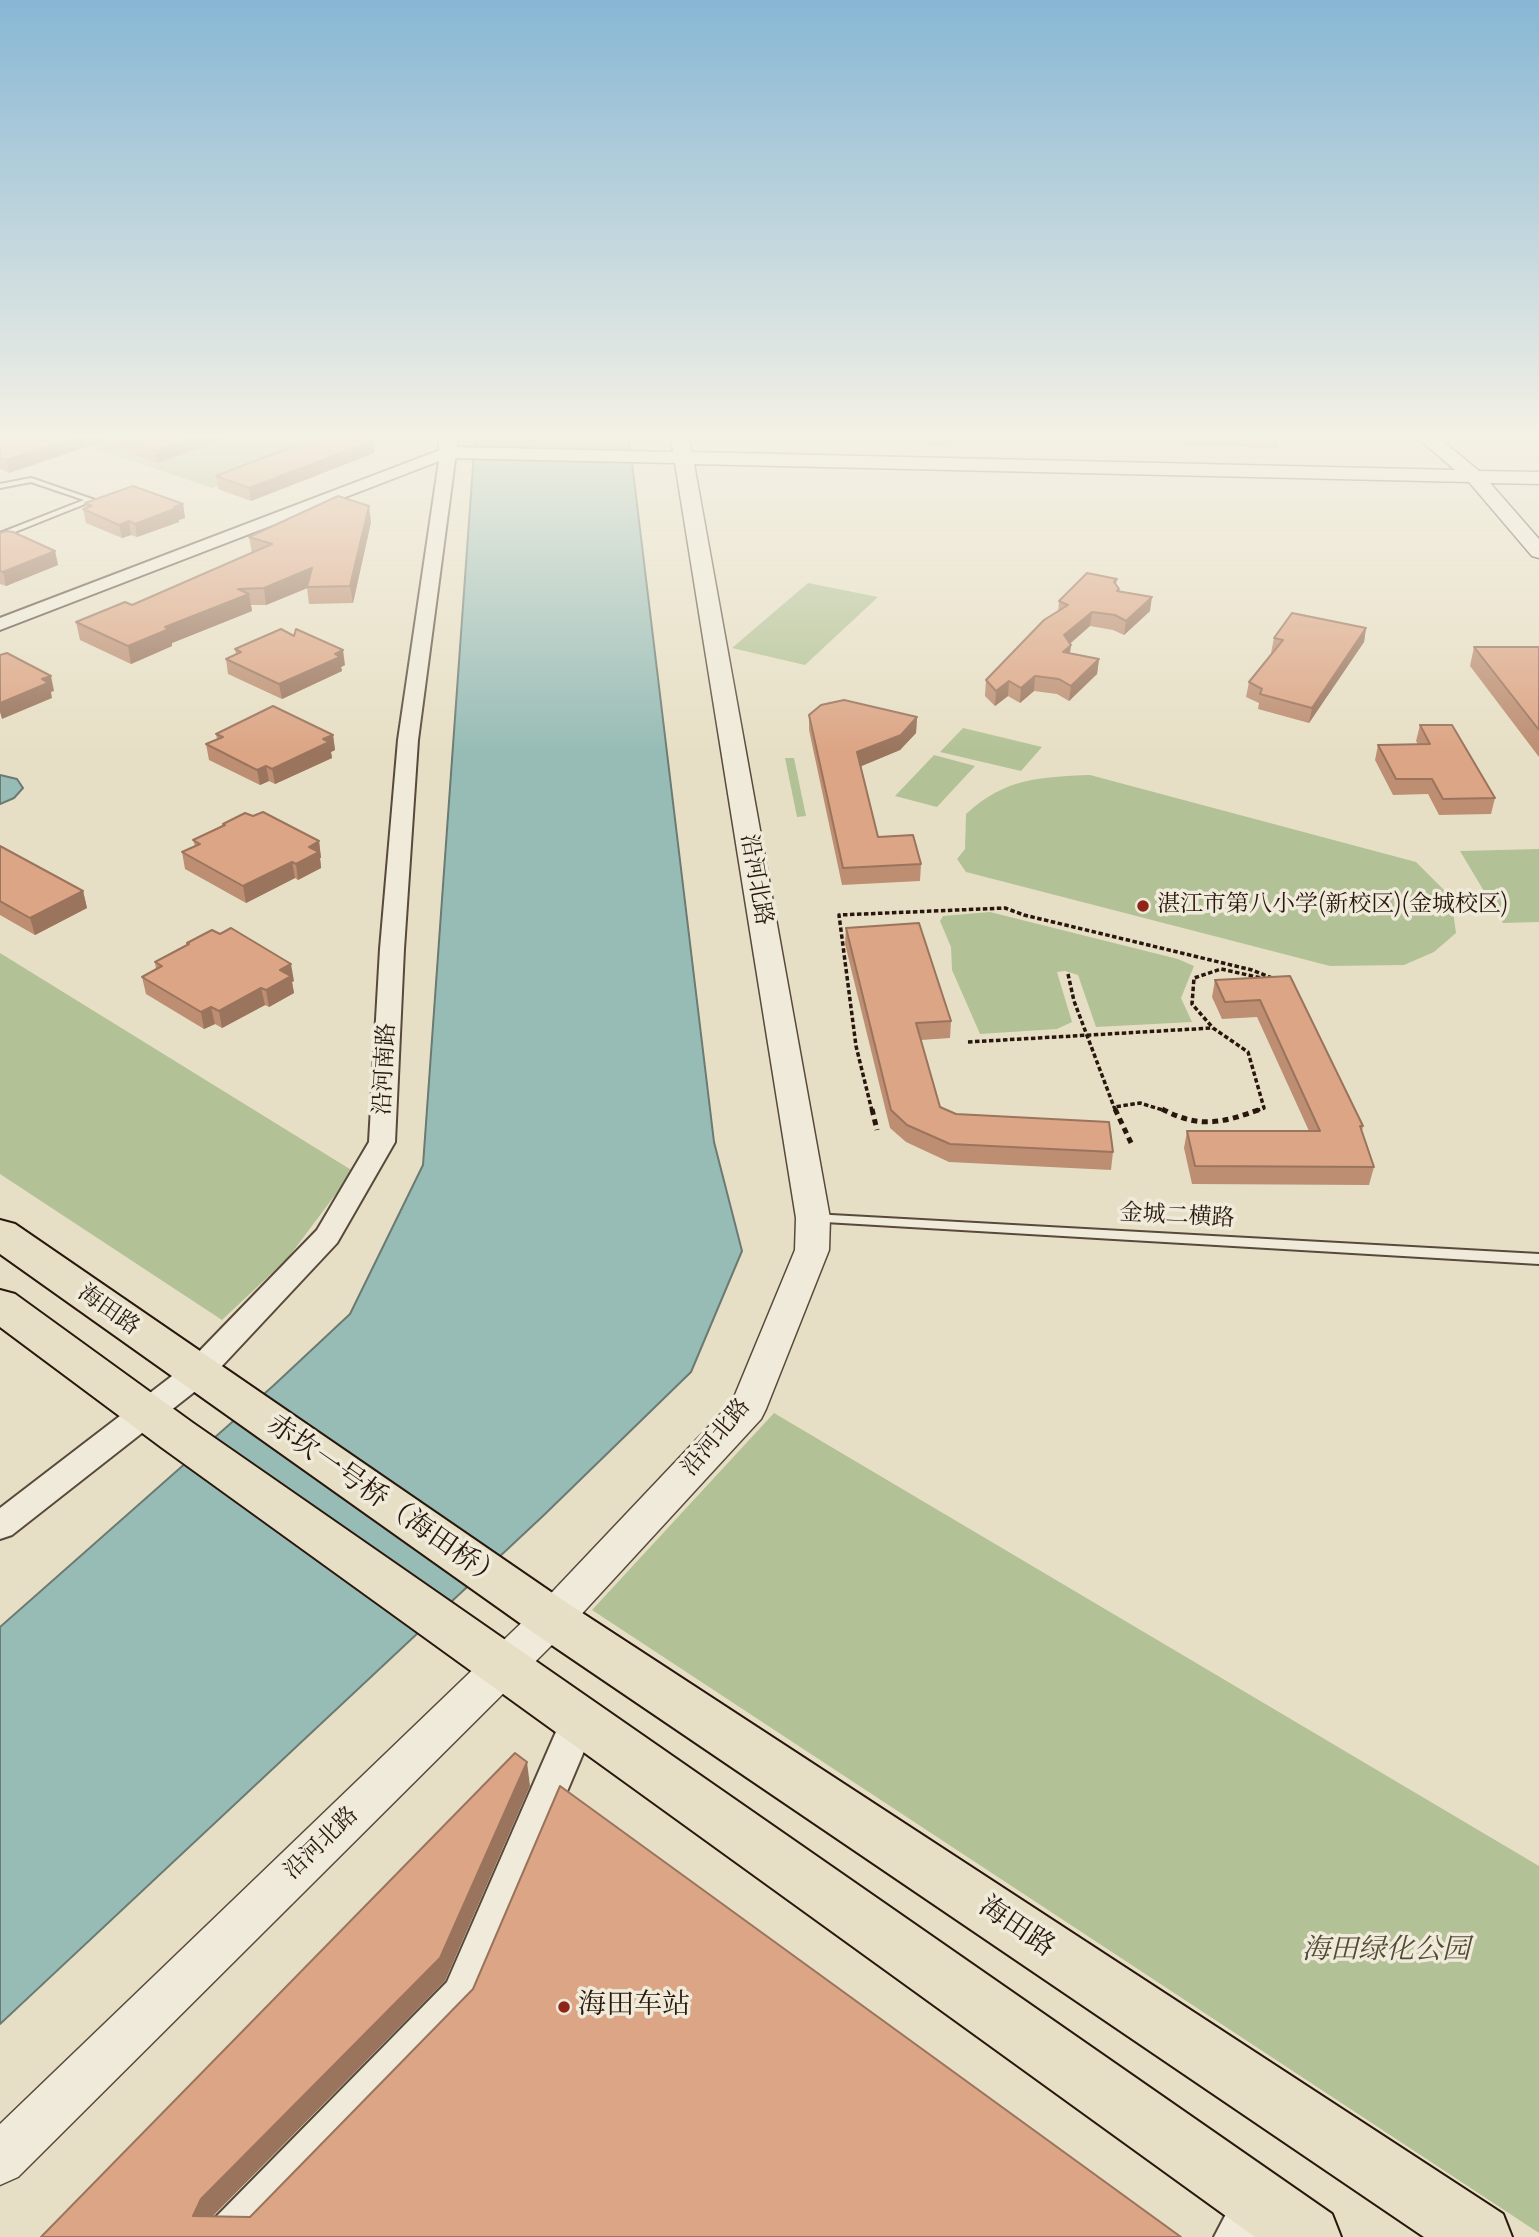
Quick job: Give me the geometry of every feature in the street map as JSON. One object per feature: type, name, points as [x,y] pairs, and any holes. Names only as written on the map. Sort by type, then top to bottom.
[{"type":"main road","name":"海田路","points":[[0,1234],[206,1380]]},
{"type":"main road","points":[[0,1305],[163,1424],[580,1718],[1246,2219],[1309,2237]]},
{"type":"main road","name":"赤坎一号桥（海田桥）","points":[[206,1380],[552,1619]]},
{"type":"main road","name":"海田路","points":[[552,1619],[1480,2237]]},
{"type":"street","points":[[0,624],[204,542]]},
{"type":"street","name":"沿河南路","points":[[0,1526],[163,1424],[206,1380],[327,1236],[382,1142],[392,949],[408,740],[435,542]]},
{"type":"street","name":"沿河北路","points":[[0,2159],[552,1619],[748,1409],[812,1250],[813,1218],[697,542]]},
{"type":"street","points":[[226,2237],[461,1996],[580,1718]]},
{"type":"lane","name":"金城二横路","points":[[813,1218],[1539,1259]]},
{"type":"path","points":[[877,1130],[856,1046],[839,915],[1005,908],[1024,915],[1252,970],[1277,981],[1225,968],[1212,968],[1194,978],[1192,1004],[1213,1028],[1248,1052],[1264,1108],[1230,1121],[1195,1122],[1151,1102],[1137,1101],[1114,1107]]},
{"type":"path","points":[[1068,974],[1074,1001],[1114,1107],[1133,1147]]},
{"type":"path","points":[[968,1042],[1213,1028]]},
{"type":"green space","points":[[808,583],[878,597],[805,665],[732,648]]},
{"type":"green space","points":[[963,728],[1042,747],[1021,771],[940,752]]},
{"type":"green space","points":[[934,755],[975,766],[937,807],[895,796]]},
{"type":"green space","points":[[785,758],[794,758],[806,816],[797,817]]},
{"type":"green space","points":[[1090,775],[1416,862],[1451,897],[1456,933],[1434,952],[1404,965],[1330,966],[966,872],[957,859],[965,849],[966,814],[980,802],[1009,786],[1024,782]]},
{"type":"green space","points":[[1539,849],[1539,922],[1503,923],[1460,851]]},
{"type":"green space","points":[[990,912],[1178,959],[1194,966],[1181,998],[1192,1022],[1096,1027],[1078,975],[1065,971],[1057,972],[1072,1022],[1057,1029],[980,1034],[952,970],[951,947],[940,921],[943,916]]},
{"type":"green space","points":[[0,953],[353,1171],[288,1258],[222,1320],[0,1174]]},
{"type":"green space","name":"海田绿化公园","points":[[774,1413],[1539,1866],[1539,2233],[592,1610]]},
{"type":"water","points":[[468,542],[642,542],[714,1142],[742,1251],[691,1372],[544,1515],[0,2024],[0,1627],[273,1386],[350,1314],[423,1165]]},
{"type":"water","points":[[0,775],[17,779],[23,788],[14,798],[0,804]]},
{"type":"building","points":[[0,542],[36,542],[55,551],[3,572],[0,571]]},
{"type":"building","points":[[267,542],[360,542],[350,586],[307,587],[312,568],[264,588],[238,589],[249,594],[165,627],[169,629],[128,646],[76,622],[125,602],[132,605],[272,544]]},
{"type":"building","points":[[1087,573],[1117,579],[1114,582],[1119,589],[1117,591],[1152,597],[1126,621],[1115,615],[1092,612],[1064,635],[1071,645],[1063,652],[1099,659],[1071,686],[1059,679],[1035,676],[1021,688],[1009,681],[996,691],[986,680],[1044,620],[1068,605],[1059,601]]},
{"type":"building","points":[[1292,613],[1366,628],[1312,708],[1260,694],[1262,689],[1249,682],[1283,640],[1274,638]]},
{"type":"building","points":[[281,629],[294,636],[296,629],[343,650],[335,654],[340,657],[279,684],[226,659],[241,652],[235,649]]},
{"type":"building","points":[[1474,647],[1539,647],[1539,730]]},
{"type":"building","points":[[7,653],[51,676],[42,679],[48,683],[0,703],[0,655]]},
{"type":"building","points":[[844,700],[917,717],[901,735],[857,752],[878,837],[913,835],[921,864],[843,868],[809,715],[821,705]]},
{"type":"building","points":[[273,706],[333,735],[323,739],[329,742],[272,769],[266,766],[257,770],[206,744],[223,737],[216,734]]},
{"type":"building","points":[[1420,725],[1452,725],[1495,798],[1443,799],[1432,779],[1396,779],[1378,745],[1430,744]]},
{"type":"building","points":[[263,812],[319,841],[309,847],[319,852],[243,886],[182,852],[200,844],[193,840],[245,813],[253,816]]},
{"type":"building","points":[[0,846],[83,891],[30,918],[0,901]]},
{"type":"building","points":[[919,923],[951,1021],[916,1023],[940,1107],[956,1114],[1109,1122],[1113,1152],[950,1144],[907,1125],[891,1110],[846,928]]},
{"type":"building","points":[[231,928],[291,964],[280,970],[291,976],[266,990],[261,988],[219,1011],[211,1007],[201,1012],[142,977],[162,966],[155,962],[189,944],[187,943],[212,930],[220,934]]},
{"type":"building","points":[[1290,976],[1363,1126],[1360,1126],[1374,1167],[1195,1166],[1187,1131],[1320,1131],[1260,1000],[1225,1002],[1215,980]]},
{"type":"building","name":"海田车站","points":[[515,1753],[527,1762],[440,1958],[201,2199],[193,2216],[250,2217],[473,1989],[560,1786],[1181,2237],[41,2237]]},
{"type":"place","name":"湛江市第八小学(新校区)(金城校区)","points":[[1143,906]]},
{"type":"place","name":"海田车站","points":[[564,2007]]}]
